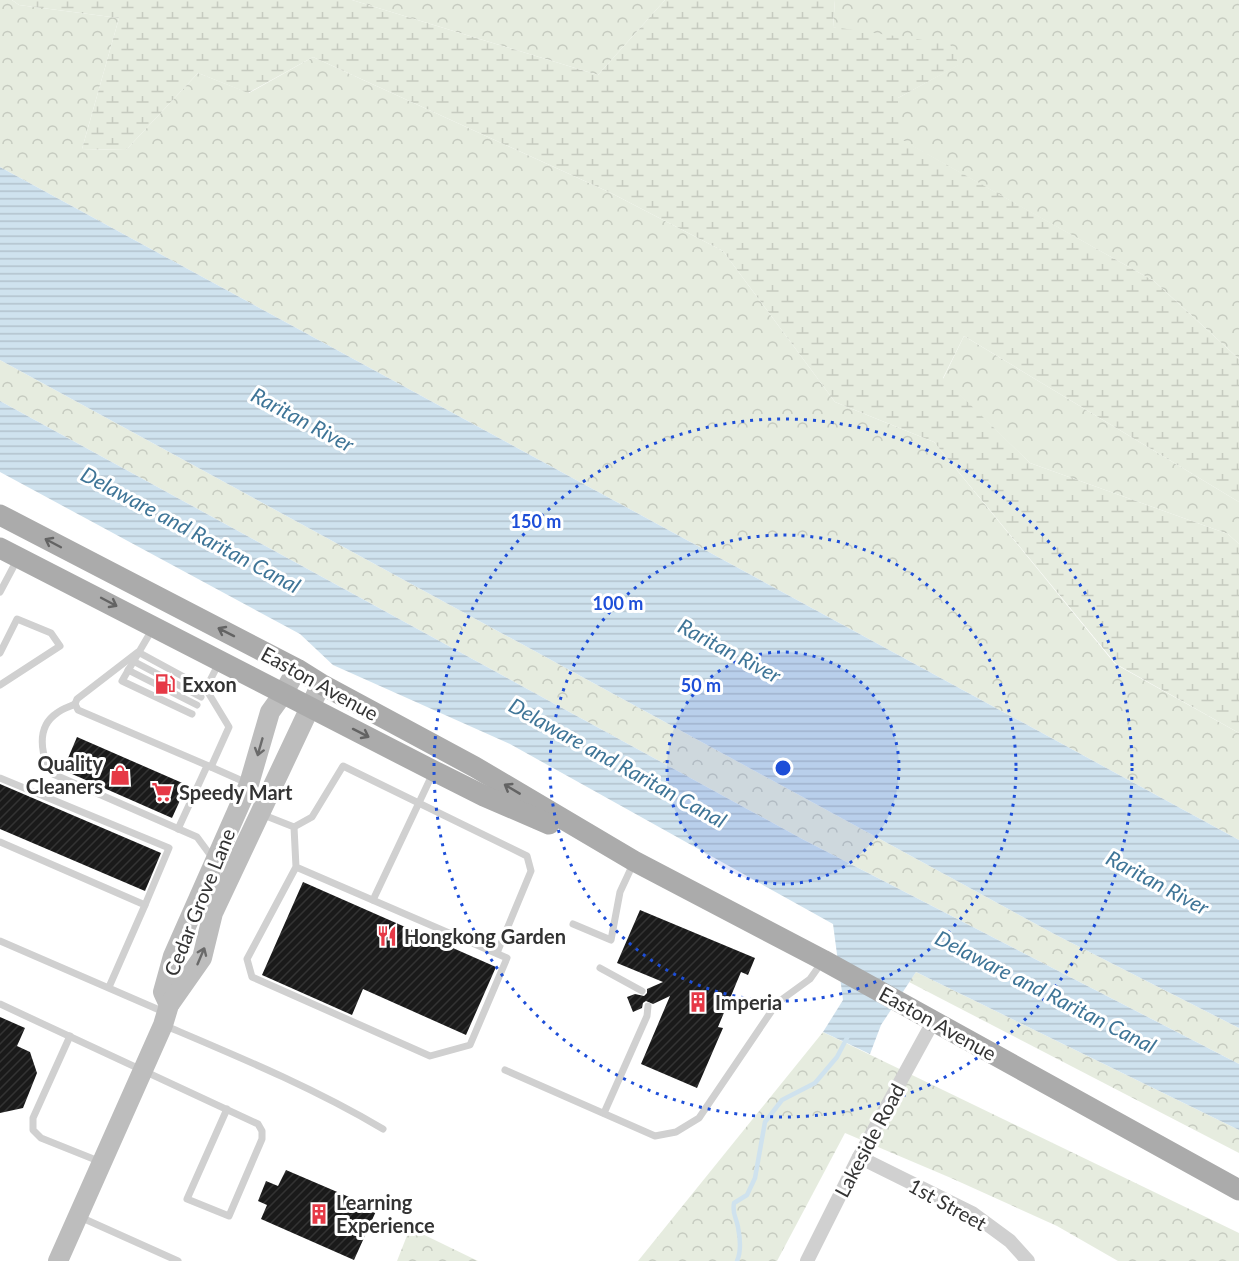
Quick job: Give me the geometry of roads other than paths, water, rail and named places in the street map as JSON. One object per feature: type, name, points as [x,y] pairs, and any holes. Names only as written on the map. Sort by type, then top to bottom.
[{"type":"main road","name":"Easton Avenue","points":[[0,515],[297,669],[475,767],[634,861],[823,960],[1239,1190]]},
{"type":"main road","name":"Easton Avenue","points":[[9,552],[484,796],[634,861]]},
{"type":"main road","name":"Cedar Grove Lane","points":[[166,1014],[163,992],[173,956],[249,784],[270,712],[297,669]]},
{"type":"main road","name":"Cedar Grove Lane","points":[[58,1261],[166,1014],[202,958],[213,913],[321,684]]},
{"type":"street","name":"Lakeside Road","points":[[807,1261],[859,1157],[933,1020]]},
{"type":"street","name":"1st Street","points":[[859,1157],[972,1213],[1010,1241],[1028,1261]]},
{"type":"lane","points":[[0,592],[9,552]]},
{"type":"lane","points":[[0,653],[17,619],[51,633],[60,646],[0,685]]},
{"type":"lane","points":[[154,626],[122,681],[191,716],[220,661]]},
{"type":"lane","points":[[138,652],[206,689],[229,727],[178,829]]},
{"type":"lane","points":[[138,652],[77,699],[75,704],[58,712],[47,722],[44,731],[43,753],[46,764],[53,774],[197,837],[215,861]]},
{"type":"lane","points":[[133,661],[201,696]]},
{"type":"lane","points":[[128,670],[197,705]]},
{"type":"lane","points":[[75,704],[78,710],[249,784]]},
{"type":"lane","points":[[294,827],[312,817],[343,766],[527,856],[531,871],[497,954]]},
{"type":"lane","points":[[373,900],[434,771]]},
{"type":"lane","points":[[0,778],[169,848],[109,987]]},
{"type":"lane","points":[[259,813],[294,827]]},
{"type":"lane","points":[[294,827],[296,867],[247,959],[252,977],[430,1056],[470,1045],[507,958],[296,867]]},
{"type":"lane","points":[[0,842],[145,905]]},
{"type":"lane","points":[[573,924],[611,940],[620,892],[634,861]]},
{"type":"lane","points":[[0,940],[166,1014],[261,1066],[347,1107],[383,1129]]},
{"type":"lane","points":[[505,1070],[656,1136],[676,1132],[699,1118],[777,1003],[810,979],[823,960]]},
{"type":"lane","points":[[600,968],[642,991]]},
{"type":"lane","points":[[0,1004],[227,1109],[258,1124],[262,1135],[229,1216],[188,1199],[227,1109]]},
{"type":"lane","points":[[604,1113],[647,1016],[648,1006]]},
{"type":"lane","points":[[69,1036],[33,1118],[33,1130],[41,1138],[102,1162]]},
{"type":"lane","points":[[78,1216],[178,1261]]},
{"type":"water","name":"Raritan River","points":[[0,167],[1239,840],[1239,1028],[1058,936],[0,360]]},
{"type":"water","name":"Delaware and Raritan Canal","points":[[0,401],[804,840],[1239,1064],[1239,1130],[916,972],[881,1025],[870,1054],[823,1032],[843,1000],[833,924],[510,744],[333,665],[300,634],[0,472]]},
{"type":"waterway","points":[[737,1261],[740,1240],[734,1203],[747,1195],[755,1178],[765,1122],[782,1100],[815,1083],[837,1057],[848,1036]]},
{"type":"place","name":"Exxon","points":[[165,684]]},
{"type":"place","name":"Quality Cleaners","points":[[120,775]]},
{"type":"place","name":"Speedy Mart","points":[[162,792]]},
{"type":"place","name":"Hongkong Garden","points":[[387,936]]},
{"type":"place","name":"Imperia","points":[[698,1002]]},
{"type":"place","name":"Learning Experience","points":[[319,1214]]}]
